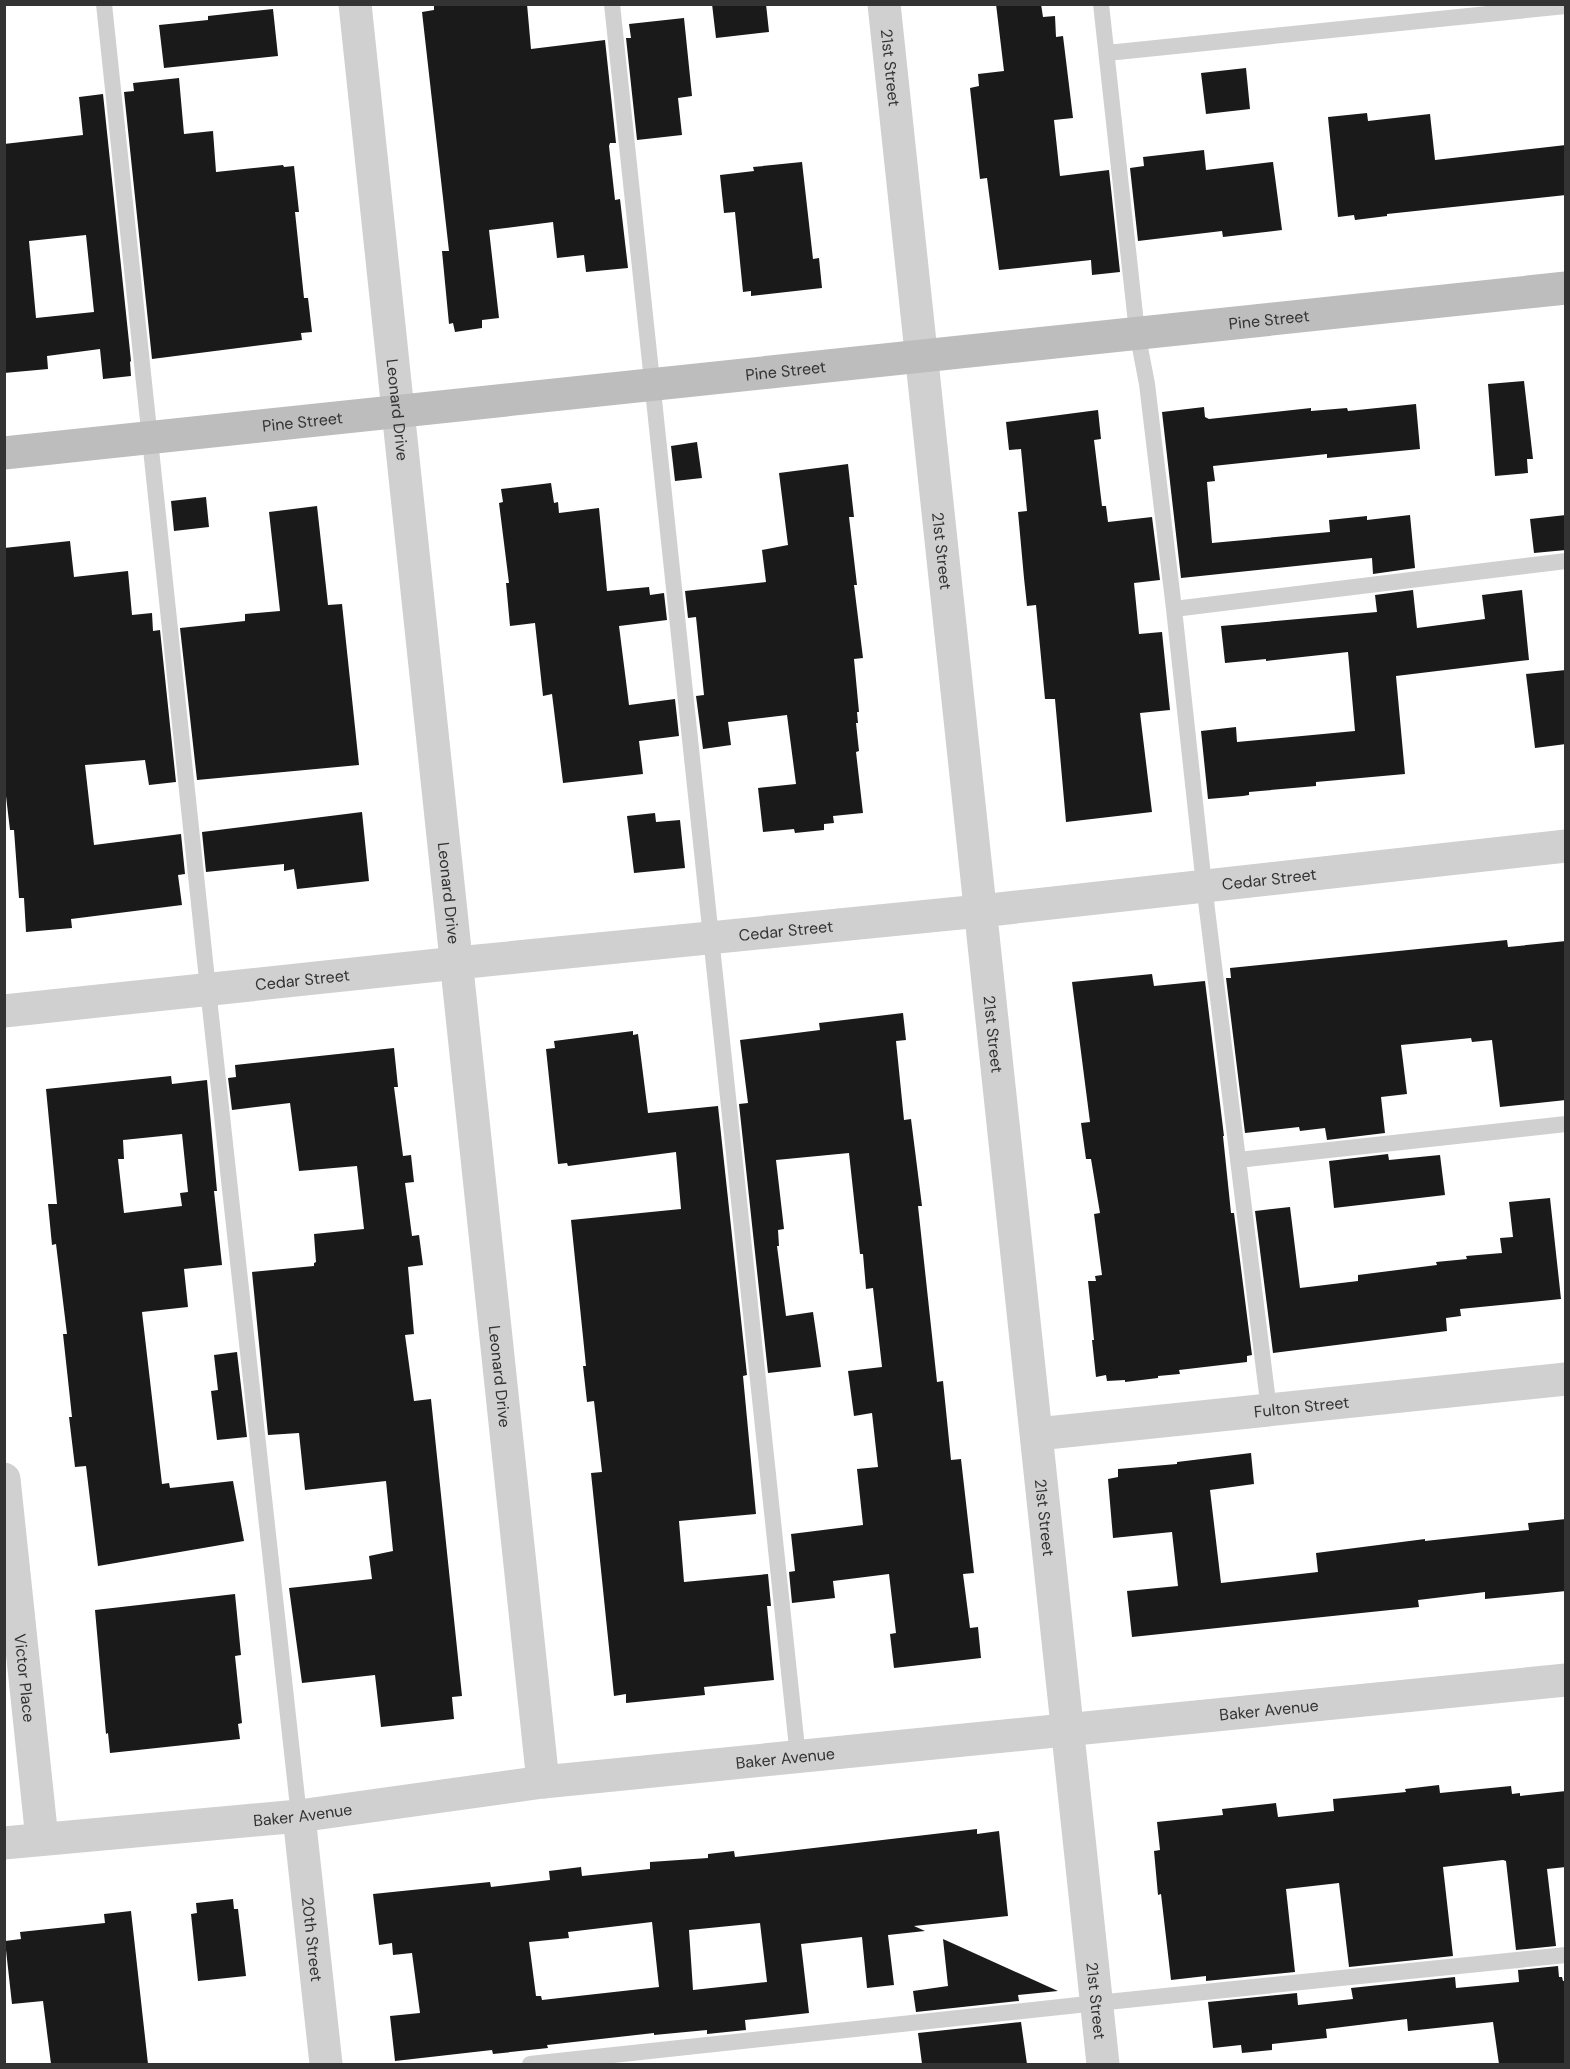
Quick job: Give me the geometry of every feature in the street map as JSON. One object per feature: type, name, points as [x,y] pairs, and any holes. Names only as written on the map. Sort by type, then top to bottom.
[{"type":"street","name":"Leonard Drive","points":[[356,4],[543,1782]]},
{"type":"street","name":"21st Street","points":[[884,4],[1103,2064]]},
{"type":"street","name":"Pine Street","points":[[4,453],[1566,288]]},
{"type":"street","name":"Cedar Street","points":[[4,1011],[980,911],[1566,846]]},
{"type":"street","name":"Fulton Street","points":[[1037,1434],[1566,1379]]},
{"type":"street","name":"Victor Place","points":[[4,1479],[42,1839]]},
{"type":"street","name":"Baker Avenue","points":[[4,1843],[299,1816],[543,1782],[1566,1680]]},
{"type":"street","name":"20th Street","points":[[299,1816],[326,2064]]},
{"type":"lane","points":[[104,4],[208,989],[299,1816]]},
{"type":"lane","points":[[612,4],[798,1757]]},
{"type":"lane","points":[[1101,4],[1137,333],[1147,384],[1204,885],[1269,1410]]},
{"type":"lane","points":[[1107,53],[1566,6]]},
{"type":"lane","points":[[1174,609],[1566,561]]},
{"type":"lane","points":[[1238,1160],[1566,1124]]},
{"type":"lane","points":[[530,2064],[1566,1955]]},
{"type":"building","points":[[434,4],[527,4],[531,49],[605,40],[616,143],[610,143],[609,146],[615,200],[620,199],[628,268],[586,272],[584,255],[557,258],[553,222],[489,230],[499,318],[482,320],[482,328],[455,332],[453,323],[449,324],[442,251],[449,251],[422,12],[434,10]]},
{"type":"building","points":[[712,4],[766,4],[769,32],[716,38]]},
{"type":"building","points":[[996,4],[1041,4],[1043,17],[1055,16],[1056,37],[1063,36],[1073,118],[1054,120],[1060,176],[1109,170],[1120,272],[1092,275],[1091,260],[999,270],[987,178],[980,179],[970,88],[979,86],[978,74],[1004,71]]},
{"type":"building","points":[[273,9],[278,56],[164,68],[159,25],[208,20],[208,16]]},
{"type":"building","points":[[684,18],[692,96],[678,98],[682,135],[637,140],[626,38],[631,38],[629,24]]},
{"type":"building","points":[[1246,68],[1250,109],[1206,114],[1201,73]]},
{"type":"building","points":[[179,78],[184,134],[213,131],[216,172],[283,165],[284,167],[294,166],[299,212],[295,212],[304,298],[308,298],[312,332],[301,333],[302,340],[152,359],[124,92],[134,91],[133,83]]},
{"type":"building","points":[[103,94],[131,376],[103,379],[100,349],[47,356],[48,369],[4,373],[4,144],[83,135],[79,97]],"holes":[[[86,235],[94,312],[36,318],[29,241]]]},
{"type":"building","points":[[1367,113],[1368,121],[1430,114],[1435,160],[1566,145],[1566,195],[1387,214],[1387,216],[1355,220],[1354,215],[1338,217],[1328,117]]},
{"type":"building","points":[[1204,150],[1206,170],[1273,162],[1282,230],[1223,237],[1222,231],[1138,241],[1130,168],[1144,166],[1143,157]]},
{"type":"building","points":[[802,162],[813,259],[819,258],[822,288],[751,296],[751,291],[743,292],[735,212],[724,213],[720,175],[754,171],[753,167]]},
{"type":"building","points":[[1524,381],[1533,459],[1527,459],[1528,473],[1495,476],[1488,384]]},
{"type":"building","points":[[1416,404],[1420,449],[1327,458],[1327,454],[1213,466],[1215,481],[1207,482],[1212,543],[1330,532],[1329,520],[1367,516],[1367,520],[1410,515],[1415,568],[1373,574],[1372,558],[1181,578],[1162,412],[1204,407],[1205,417],[1209,419],[1311,408],[1311,411],[1347,408],[1348,411]]},
{"type":"building","points":[[1098,410],[1101,439],[1094,440],[1102,506],[1106,506],[1108,522],[1152,517],[1160,580],[1134,583],[1139,634],[1162,632],[1170,710],[1140,713],[1152,812],[1066,822],[1055,699],[1045,699],[1036,605],[1027,606],[1018,512],[1027,511],[1021,449],[1009,450],[1006,422]]},
{"type":"building","points":[[697,442],[702,478],[675,481],[671,446]]},
{"type":"building","points":[[848,464],[854,517],[849,517],[857,585],[854,585],[863,658],[854,659],[859,712],[857,712],[858,723],[856,723],[859,751],[856,752],[863,813],[833,816],[834,823],[824,824],[824,830],[795,833],[794,829],[763,832],[758,788],[796,784],[787,715],[728,722],[731,745],[703,749],[696,696],[704,695],[696,617],[688,618],[685,591],[766,582],[762,550],[788,545],[779,473]]},
{"type":"building","points":[[551,483],[554,503],[558,502],[559,513],[599,508],[607,591],[649,587],[650,595],[664,593],[667,620],[619,626],[629,705],[675,699],[679,736],[639,741],[643,774],[563,783],[552,694],[543,696],[535,623],[510,626],[506,583],[509,583],[499,503],[503,502],[501,489]]},
{"type":"building","points":[[206,497],[209,527],[174,531],[171,501]]},
{"type":"building","points":[[317,506],[328,605],[342,604],[359,765],[197,780],[180,628],[245,621],[245,614],[280,611],[269,512]]},
{"type":"building","points":[[1566,515],[1566,550],[1534,553],[1530,519]]},
{"type":"building","points":[[70,541],[74,577],[128,571],[132,615],[152,613],[153,631],[160,630],[176,782],[149,785],[145,760],[85,765],[94,845],[181,834],[185,874],[178,875],[182,905],[71,919],[72,928],[26,932],[24,898],[19,898],[14,830],[10,830],[4,779],[4,548]]},
{"type":"building","points":[[1413,590],[1417,628],[1485,619],[1482,595],[1522,590],[1529,660],[1396,676],[1405,774],[1316,782],[1316,786],[1249,792],[1249,795],[1208,799],[1201,731],[1236,727],[1237,742],[1355,731],[1348,652],[1225,663],[1221,626],[1377,612],[1375,595]]},
{"type":"building","points":[[1566,670],[1566,744],[1535,748],[1526,674]]},
{"type":"building","points":[[362,812],[369,881],[297,889],[294,869],[284,871],[284,864],[206,872],[202,832]]},
{"type":"building","points":[[655,813],[656,822],[680,820],[685,868],[634,873],[627,816]]},
{"type":"building","points":[[1507,940],[1508,947],[1566,941],[1566,1100],[1500,1107],[1492,1040],[1472,1042],[1471,1038],[1401,1045],[1407,1094],[1381,1097],[1385,1133],[1327,1140],[1325,1128],[1300,1131],[1299,1127],[1245,1133],[1226,978],[1231,978],[1230,968]]},
{"type":"building","points":[[1152,974],[1154,986],[1205,981],[1231,1213],[1234,1213],[1252,1355],[1247,1356],[1247,1362],[1179,1370],[1180,1374],[1158,1376],[1158,1378],[1125,1382],[1125,1380],[1107,1381],[1106,1375],[1096,1377],[1092,1340],[1094,1340],[1088,1281],[1096,1281],[1095,1276],[1102,1275],[1094,1214],[1100,1213],[1091,1159],[1086,1159],[1081,1123],[1090,1122],[1072,982]]},
{"type":"building","points":[[903,1013],[906,1040],[896,1041],[904,1120],[911,1119],[922,1206],[918,1206],[937,1382],[943,1381],[951,1460],[961,1459],[974,1573],[963,1574],[970,1628],[978,1627],[981,1658],[894,1668],[890,1634],[896,1633],[889,1574],[833,1581],[835,1598],[792,1603],[789,1572],[795,1571],[791,1534],[863,1525],[857,1469],[878,1467],[872,1413],[854,1416],[848,1371],[882,1367],[873,1288],[866,1289],[863,1254],[860,1254],[849,1153],[776,1160],[784,1229],[778,1230],[779,1246],[777,1246],[786,1316],[813,1312],[821,1367],[768,1373],[739,1104],[748,1103],[740,1040],[820,1030],[819,1023]]},
{"type":"building","points":[[633,1031],[633,1035],[638,1034],[648,1113],[718,1106],[747,1375],[743,1376],[756,1514],[679,1521],[684,1582],[768,1574],[771,1606],[767,1606],[774,1680],[704,1687],[705,1695],[626,1703],[626,1694],[614,1696],[591,1473],[602,1472],[594,1401],[587,1402],[583,1366],[586,1366],[571,1220],[681,1209],[676,1152],[568,1166],[567,1163],[558,1164],[546,1049],[555,1048],[554,1041]]},
{"type":"building","points":[[394,1048],[398,1087],[394,1087],[403,1156],[411,1155],[414,1182],[405,1183],[412,1236],[419,1235],[423,1265],[408,1267],[414,1334],[405,1335],[414,1401],[431,1399],[462,1696],[452,1697],[454,1719],[381,1727],[375,1675],[302,1683],[289,1588],[372,1579],[369,1556],[393,1551],[386,1481],[305,1490],[299,1433],[268,1435],[252,1272],[314,1266],[316,1262],[314,1234],[364,1229],[357,1166],[299,1171],[290,1103],[232,1110],[228,1078],[236,1077],[235,1065]]},
{"type":"building","points":[[171,1076],[172,1084],[207,1080],[217,1191],[214,1191],[222,1265],[184,1269],[188,1307],[142,1312],[162,1484],[169,1483],[170,1488],[233,1481],[244,1541],[98,1566],[86,1466],[75,1467],[69,1417],[72,1417],[63,1334],[67,1334],[56,1244],[52,1245],[48,1204],[57,1204],[46,1089]],"holes":[[[182,1134],[188,1192],[180,1193],[182,1206],[124,1213],[118,1159],[124,1159],[123,1140]]]},
{"type":"building","points":[[1388,1154],[1389,1160],[1440,1155],[1445,1195],[1334,1208],[1329,1161]]},
{"type":"building","points":[[1550,1198],[1561,1299],[1460,1309],[1461,1316],[1446,1318],[1447,1331],[1273,1353],[1255,1211],[1290,1207],[1300,1288],[1358,1281],[1358,1275],[1437,1265],[1436,1262],[1467,1259],[1466,1256],[1502,1253],[1500,1238],[1513,1237],[1509,1202]]},
{"type":"building","points":[[237,1352],[247,1437],[217,1440],[211,1391],[218,1390],[214,1355]]},
{"type":"building","points":[[1251,1453],[1254,1484],[1210,1490],[1221,1583],[1318,1572],[1316,1553],[1425,1539],[1425,1541],[1529,1530],[1528,1523],[1566,1519],[1566,1591],[1485,1599],[1485,1592],[1418,1600],[1419,1607],[1132,1637],[1127,1591],[1178,1586],[1172,1532],[1113,1538],[1108,1479],[1118,1477],[1118,1469],[1177,1464],[1177,1462]]},
{"type":"building","points":[[235,1594],[241,1655],[235,1656],[242,1723],[238,1724],[240,1739],[110,1753],[108,1733],[106,1734],[95,1610]]},
{"type":"building","points":[[1439,1785],[1440,1793],[1511,1786],[1512,1794],[1520,1793],[1520,1796],[1566,1791],[1566,1867],[1547,1869],[1556,1946],[1516,1950],[1506,1861],[1503,1860],[1443,1867],[1453,1956],[1349,1967],[1339,1883],[1286,1889],[1295,1972],[1206,1981],[1206,1976],[1171,1980],[1154,1851],[1160,1850],[1157,1822],[1223,1815],[1222,1809],[1276,1803],[1278,1817],[1334,1811],[1333,1799],[1406,1792],[1405,1789]]},
{"type":"building","points":[[977,1829],[977,1834],[999,1831],[1008,1916],[914,1926],[925,1931],[888,1935],[894,1985],[867,1988],[862,1937],[801,1944],[809,2013],[745,2020],[746,2030],[707,2034],[707,2030],[654,2035],[654,2033],[547,2045],[548,2048],[493,2054],[492,2050],[395,2061],[390,2016],[420,2013],[412,1953],[393,1955],[392,1943],[379,1945],[373,1894],[490,1882],[491,1887],[550,1880],[549,1871],[581,1867],[582,1876],[650,1869],[650,1862],[708,1858],[708,1854],[734,1851],[735,1857]],"holes":[[[652,1922],[659,1987],[542,2000],[541,1996],[536,1996],[529,1942],[569,1938],[568,1932]],[[760,1923],[767,1982],[693,1990],[689,1930]]]},
{"type":"building","points":[[233,1899],[234,1909],[238,1909],[246,1976],[198,1981],[191,1914],[197,1913],[196,1903]]},
{"type":"building","points":[[131,1911],[148,2064],[51,2064],[43,2001],[12,2004],[5,1941],[21,1939],[20,1932],[105,1923],[104,1914]]},
{"type":"building","points":[[943,1939],[1058,1991],[1018,1995],[1019,2001],[916,2012],[913,1991],[948,1986]]},
{"type":"building","points":[[1558,1966],[1559,1977],[1566,1981],[1566,2064],[1499,2064],[1493,2022],[1408,2031],[1407,2019],[1326,2029],[1327,2038],[1272,2044],[1272,2050],[1242,2053],[1241,2045],[1213,2048],[1208,2002],[1297,1993],[1298,2005],[1353,1999],[1351,1988],[1455,1977],[1456,1988],[1519,1982],[1518,1970]]},
{"type":"building","points":[[1021,2022],[1027,2064],[922,2064],[918,2033]]}]
